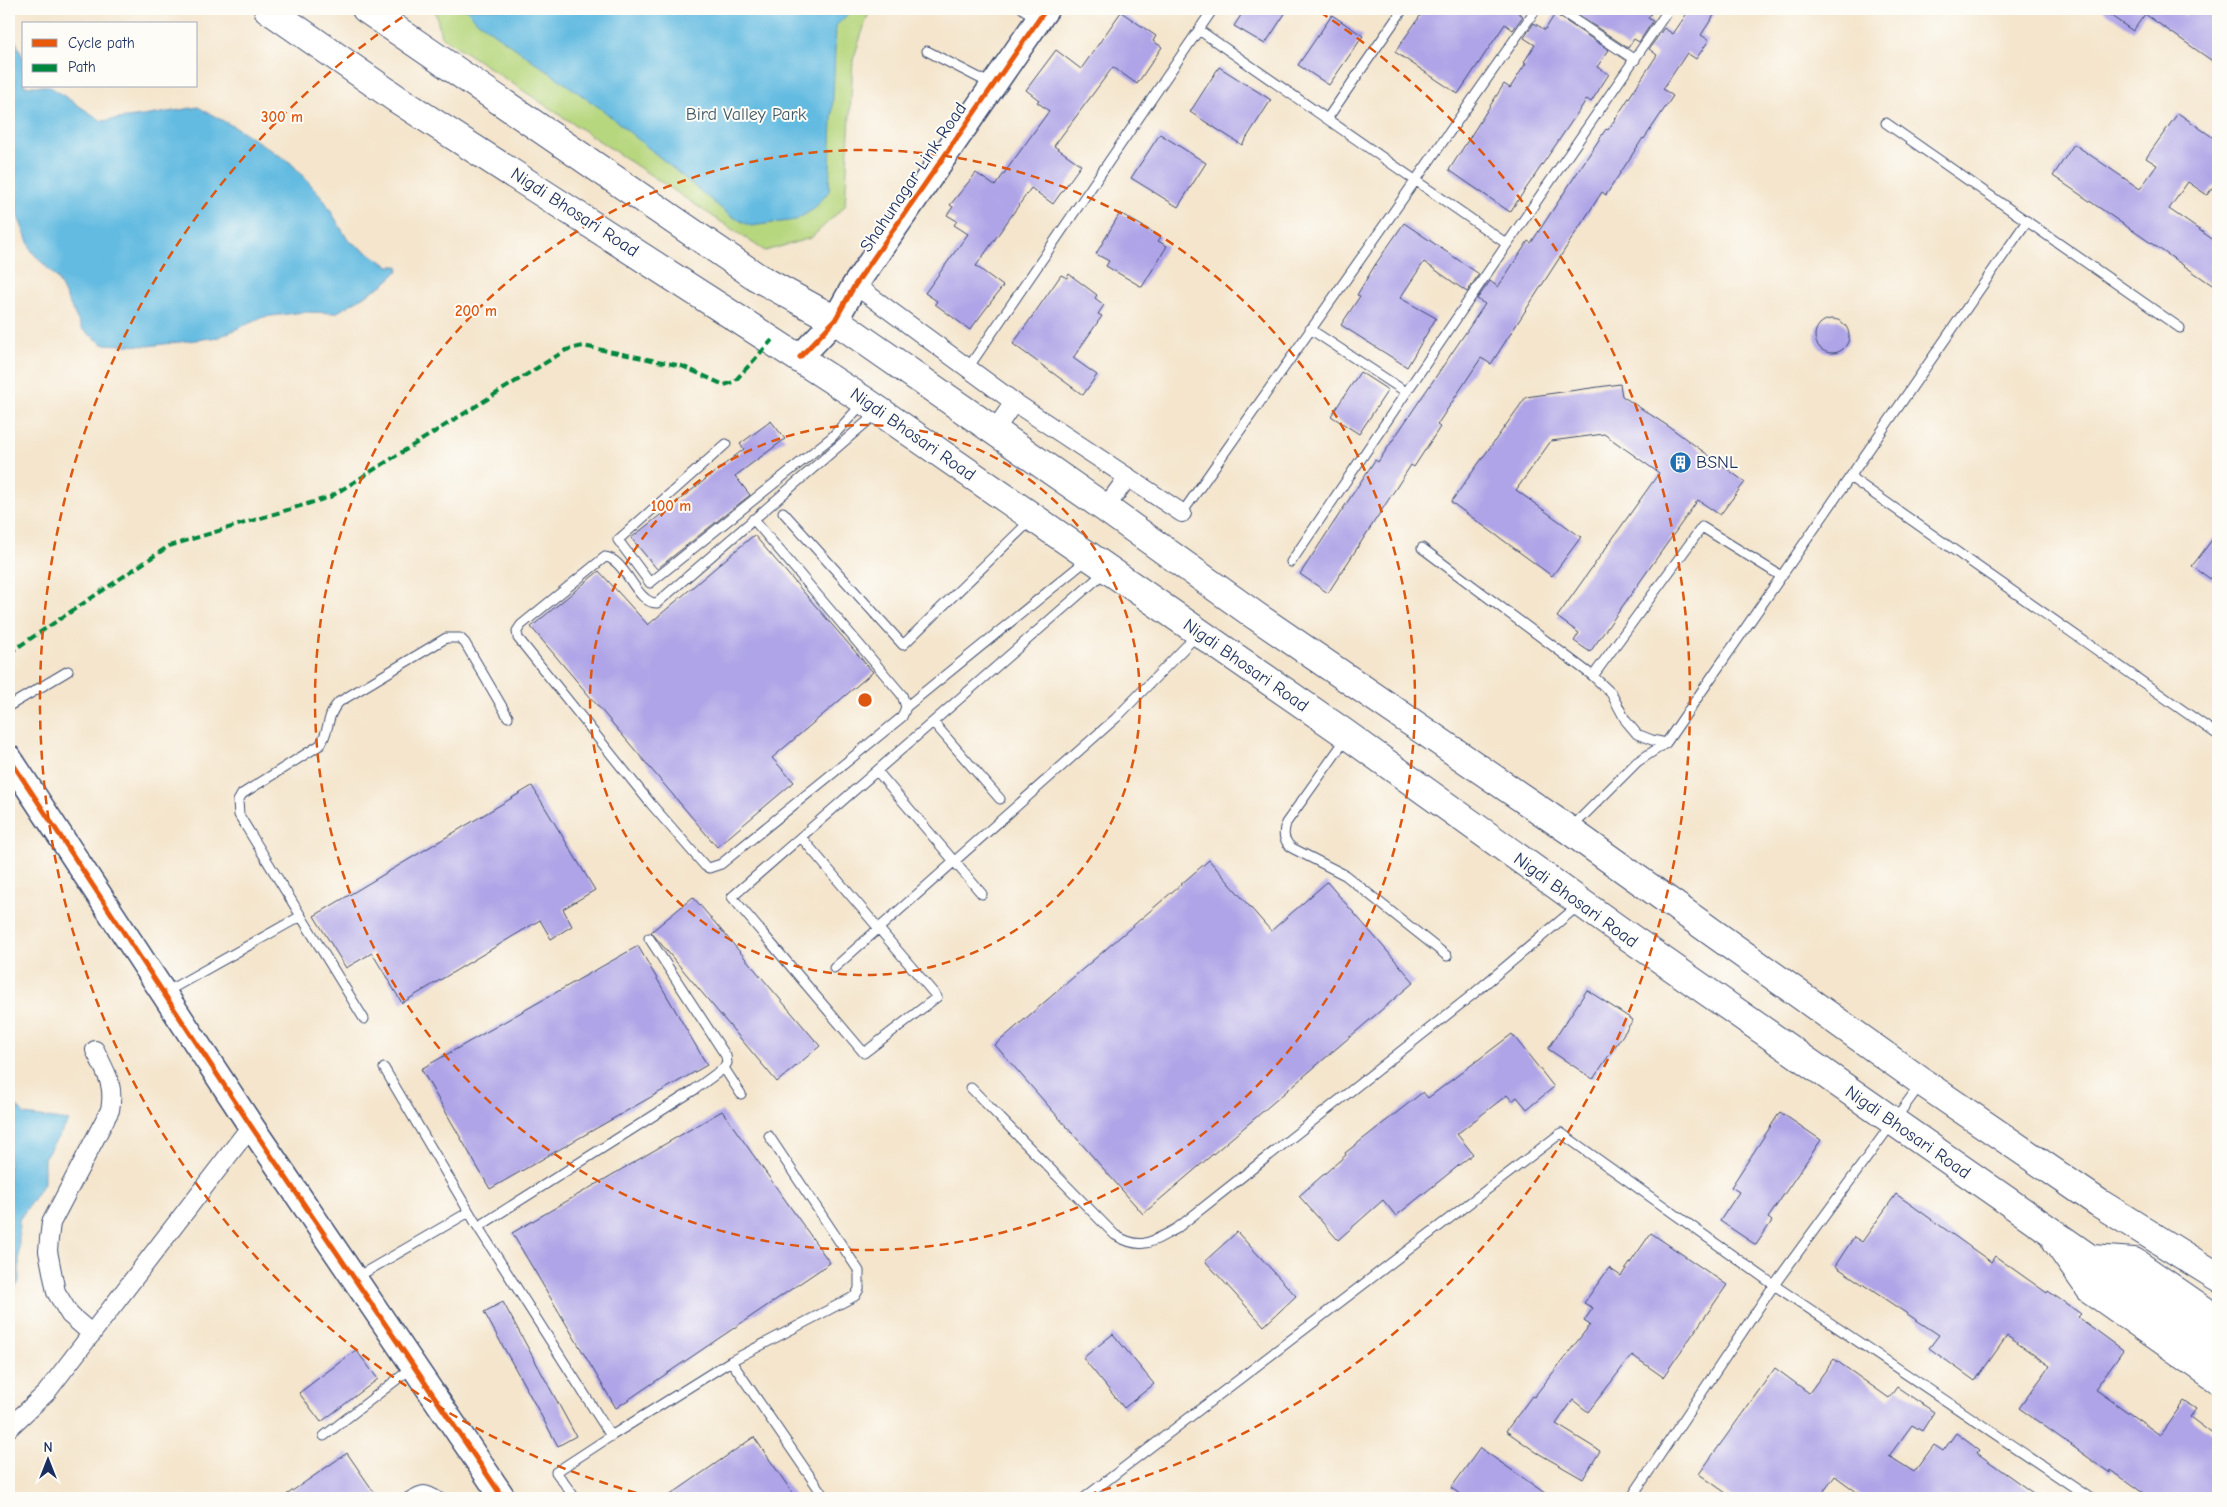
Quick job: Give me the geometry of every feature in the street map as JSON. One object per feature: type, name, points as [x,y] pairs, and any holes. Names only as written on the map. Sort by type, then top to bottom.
[{"type":"main road","name":"Nigdi Bhosari Road","points":[[268,9],[398,99],[800,357],[873,406],[1348,736],[1892,1122],[2218,1348]]},
{"type":"main road","points":[[366,9],[757,277],[835,320],[995,430],[1253,614],[1569,830],[1922,1082],[2099,1203],[2218,1277]]},
{"type":"main road","points":[[2047,1228],[2090,1289],[2218,1379]]},
{"type":"main road","points":[[2169,1246],[2218,1258]]},
{"type":"main road","points":[[2092,1259],[2134,1262],[2218,1320]]},
{"type":"street","name":"Shahunagar Link Road","points":[[800,357],[835,320],[855,285],[993,85],[1036,12]]},
{"type":"street","points":[[855,285],[1014,402],[1182,513]]},
{"type":"street","points":[[995,430],[1014,402]]},
{"type":"street","points":[[1105,508],[1128,477]]},
{"type":"street","points":[[9,758],[251,1126],[503,1498]]},
{"type":"street","points":[[92,1334],[70,1315],[61,1303],[56,1292],[48,1251],[51,1223],[110,1110],[113,1095],[111,1085],[95,1050]]},
{"type":"street","points":[[9,1428],[46,1393],[251,1126]]},
{"type":"lane","points":[[968,368],[1213,9]]},
{"type":"lane","points":[[1327,119],[1402,9]]},
{"type":"lane","points":[[1182,513],[1536,9]]},
{"type":"lane","points":[[1558,9],[1635,60]]},
{"type":"lane","points":[[1291,562],[1669,9]]},
{"type":"lane","points":[[1199,30],[1507,244]]},
{"type":"lane","points":[[927,51],[993,85]]},
{"type":"lane","points":[[1886,123],[2180,328]]},
{"type":"lane","points":[[1569,830],[1637,762],[1666,743],[2027,221]]},
{"type":"lane","points":[[1310,329],[1406,392]]},
{"type":"lane","points":[[726,444],[618,540],[650,583],[873,406]]},
{"type":"lane","points":[[873,406],[753,519],[657,603],[647,601],[610,557],[600,559],[521,625],[517,631],[518,638],[651,804],[705,866],[709,868],[721,864],[902,717],[906,707],[1099,563]]},
{"type":"lane","points":[[1850,477],[2218,735]]},
{"type":"lane","points":[[783,512],[903,645],[1034,518]]},
{"type":"lane","points":[[753,519],[902,695],[906,707]]},
{"type":"lane","points":[[1593,676],[1702,527],[1781,576]]},
{"type":"lane","points":[[1422,548],[1593,676],[1611,693],[1626,721],[1637,734],[1666,743]]},
{"type":"lane","points":[[801,837],[937,997],[864,1053],[732,898],[801,837],[877,770],[933,722],[1099,563]]},
{"type":"lane","points":[[834,968],[1116,718],[1199,633]]},
{"type":"lane","points":[[364,1019],[239,815],[238,801],[242,794],[320,745],[325,739],[329,714],[339,702],[446,638],[460,638],[465,643],[508,717]]},
{"type":"lane","points":[[9,706],[68,671]]},
{"type":"lane","points":[[933,722],[1000,799]]},
{"type":"lane","points":[[1348,736],[1286,823],[1284,831],[1285,842],[1292,848],[1345,875],[1447,956]]},
{"type":"lane","points":[[877,770],[982,894]]},
{"type":"lane","points":[[972,1088],[1115,1235],[1137,1245],[1152,1241],[1176,1229],[1464,1001],[1582,903]]},
{"type":"lane","points":[[164,993],[301,916]]},
{"type":"lane","points":[[478,1228],[694,1090],[724,1068],[727,1063],[726,1056],[649,938]]},
{"type":"lane","points":[[384,1068],[478,1228],[611,1436]]},
{"type":"lane","points":[[724,1068],[741,1094]]},
{"type":"lane","points":[[1631,1498],[1774,1285],[1922,1082]]},
{"type":"lane","points":[[1084,1498],[1561,1133],[1774,1285],[2090,1498]]},
{"type":"lane","points":[[575,1498],[556,1472],[731,1362],[855,1296],[859,1289],[859,1271],[769,1136]]},
{"type":"lane","points":[[354,1278],[469,1212]]},
{"type":"lane","points":[[731,1362],[825,1498]]},
{"type":"lane","points":[[324,1436],[414,1367]]},
{"type":"lane","points":[[406,1498],[419,1490],[427,1490],[441,1498]]},
{"type":"green space","name":"Bird Valley Park","points":[[435,9],[870,9],[853,60],[845,206],[811,238],[765,251],[441,36]]},
{"type":"water","name":"Bird Valley Park","points":[[466,9],[853,9],[836,26],[829,191],[814,209],[796,220],[751,226],[729,215],[604,111],[477,21]]},
{"type":"water","points":[[9,26],[22,55],[22,88],[52,88],[102,121],[198,107],[240,130],[291,163],[323,198],[348,240],[389,266],[398,266],[399,270],[384,284],[336,313],[304,312],[263,317],[219,337],[148,346],[103,344],[82,329],[57,278],[32,252],[17,214],[9,201]]},
{"type":"water","points":[[9,1098],[25,1115],[69,1121],[44,1158],[44,1183],[19,1220],[19,1282],[9,1297]]},
{"type":"building","points":[[1245,9],[1288,9],[1265,44],[1234,26]]},
{"type":"building","points":[[1425,9],[1515,9],[1523,16],[1513,30],[1505,24],[1458,94],[1395,52]]},
{"type":"building","points":[[1569,9],[1654,9],[1648,18],[1653,21],[1639,42],[1634,39],[1628,48]]},
{"type":"building","points":[[1690,9],[1718,9],[1701,35],[1709,40],[1696,59],[1687,53],[1663,89],[1673,96],[1606,195],[1602,192],[1491,364],[1481,358],[1437,425],[1440,427],[1414,467],[1411,465],[1328,593],[1300,574],[1375,460],[1378,462],[1485,304],[1477,299],[1490,281],[1498,287],[1528,241],[1531,243],[1606,129],[1608,130],[1657,55],[1649,49],[1664,28],[1673,34]]},
{"type":"building","points":[[2101,9],[2175,9],[2185,16],[2190,9],[2218,9],[2218,65],[2145,14],[2133,31]]},
{"type":"building","points":[[1121,12],[1156,36],[1153,41],[1162,47],[1137,84],[1113,67],[1054,146],[1081,165],[1053,204],[1031,188],[976,266],[1003,286],[970,330],[935,304],[937,301],[925,293],[968,234],[954,225],[957,221],[947,215],[953,207],[950,205],[976,173],[995,186],[1049,111],[1026,90],[1056,50],[1081,69]]},
{"type":"building","points":[[1555,14],[1609,50],[1597,67],[1609,74],[1591,102],[1587,99],[1510,212],[1449,170],[1504,84],[1510,88],[1526,63],[1524,62],[1535,45],[1524,38],[1534,23],[1545,30]]},
{"type":"building","points":[[1332,15],[1363,36],[1329,85],[1298,65]]},
{"type":"building","points":[[1219,67],[1271,100],[1242,145],[1190,112]]},
{"type":"building","points":[[2178,113],[2218,141],[2218,180],[2207,195],[2188,182],[2169,209],[2218,243],[2218,289],[2053,176],[2074,144],[2140,189],[2157,165],[2146,158]]},
{"type":"building","points":[[1160,134],[1206,163],[1178,207],[1131,178]]},
{"type":"building","points":[[1120,213],[1161,237],[1158,241],[1167,246],[1142,287],[1106,266],[1109,261],[1096,254]]},
{"type":"building","points":[[1404,223],[1479,274],[1467,292],[1424,262],[1400,298],[1436,318],[1407,367],[1341,325],[1360,296],[1357,295],[1375,265]]},
{"type":"building","points":[[1069,274],[1097,295],[1095,298],[1104,305],[1098,314],[1102,316],[1073,358],[1097,375],[1083,395],[1013,344],[1061,275],[1067,278]]},
{"type":"building","points":[[1832,319],[1844,324],[1849,336],[1844,348],[1832,353],[1820,348],[1815,336],[1820,324]]},
{"type":"building","points":[[1360,372],[1388,390],[1359,434],[1331,416]]},
{"type":"building","name":"BSNL","points":[[1620,384],[1622,396],[1671,428],[1745,482],[1720,515],[1698,500],[1590,652],[1574,641],[1579,633],[1557,617],[1659,473],[1604,434],[1551,441],[1516,490],[1581,537],[1552,576],[1451,502],[1526,397]]},
{"type":"building","points":[[771,421],[785,439],[735,476],[750,495],[657,569],[631,538],[744,449],[740,444]]},
{"type":"building","points":[[2218,532],[2218,572],[2212,580],[2192,566]]},
{"type":"building","points":[[754,535],[873,672],[772,758],[794,782],[717,847],[531,627],[599,571],[648,625]]},
{"type":"building","points":[[532,786],[595,890],[563,909],[572,926],[551,939],[540,920],[402,1003],[372,953],[346,968],[314,916]]},
{"type":"building","points":[[1209,860],[1271,931],[1327,882],[1414,982],[1143,1214],[995,1045]]},
{"type":"building","points":[[693,897],[820,1046],[777,1082],[651,932]]},
{"type":"building","points":[[638,946],[707,1065],[490,1189],[421,1069]]},
{"type":"building","points":[[1587,990],[1633,1020],[1593,1079],[1548,1049]]},
{"type":"building","points":[[1512,1034],[1554,1087],[1527,1109],[1517,1097],[1512,1101],[1507,1095],[1457,1134],[1473,1154],[1396,1216],[1383,1200],[1338,1240],[1299,1196],[1346,1155],[1345,1153],[1423,1092],[1428,1098]]},
{"type":"building","points":[[722,1111],[830,1263],[616,1408],[512,1233]]},
{"type":"building","points":[[1780,1112],[1821,1140],[1768,1218],[1772,1221],[1756,1245],[1720,1221],[1739,1192],[1731,1187]]},
{"type":"building","points":[[1896,1194],[1991,1262],[1995,1256],[2047,1293],[2048,1291],[2081,1314],[2078,1317],[2123,1350],[2095,1389],[2160,1435],[2184,1401],[2196,1409],[2190,1417],[2218,1438],[2218,1498],[2150,1498],[2111,1470],[2110,1473],[2019,1408],[2050,1366],[2007,1336],[1975,1381],[1929,1348],[1939,1335],[1835,1266],[1854,1237],[1862,1242]]},
{"type":"building","points":[[1237,1232],[1296,1296],[1264,1326],[1205,1261]]},
{"type":"building","points":[[1651,1233],[1727,1285],[1663,1377],[1632,1355],[1588,1412],[1573,1400],[1556,1424],[1600,1451],[1583,1479],[1536,1452],[1506,1431],[1590,1325],[1584,1321],[1593,1308],[1584,1303],[1609,1268],[1621,1276]]},
{"type":"building","points":[[503,1302],[576,1436],[558,1446],[484,1312]]},
{"type":"building","points":[[1113,1334],[1154,1384],[1124,1408],[1083,1358]]},
{"type":"building","points":[[356,1350],[378,1379],[321,1422],[299,1393]]},
{"type":"building","points":[[1834,1359],[1889,1398],[1897,1387],[1934,1412],[1922,1431],[1912,1425],[1889,1456],[1914,1472],[1934,1445],[1943,1451],[1956,1433],[1979,1450],[1977,1453],[2040,1498],[1865,1498],[1835,1476],[1819,1498],[1733,1498],[1699,1474],[1775,1368],[1809,1393]]},
{"type":"building","points":[[754,1437],[796,1498],[666,1498]]},
{"type":"building","points":[[1480,1448],[1552,1498],[1466,1498],[1451,1488]]},
{"type":"building","points":[[347,1453],[378,1498],[282,1498]]},
{"type":"marked path","points":[[9,653],[169,546],[330,497],[566,350],[583,346],[682,366],[724,385],[734,382],[772,340]]},
{"type":"cycle path","points":[[800,357],[835,320],[855,285],[1046,9]]},
{"type":"cycle path","points":[[9,758],[251,1126],[503,1498]]},
{"type":"place","name":"BSNL","points":[[1680,462]]}]
